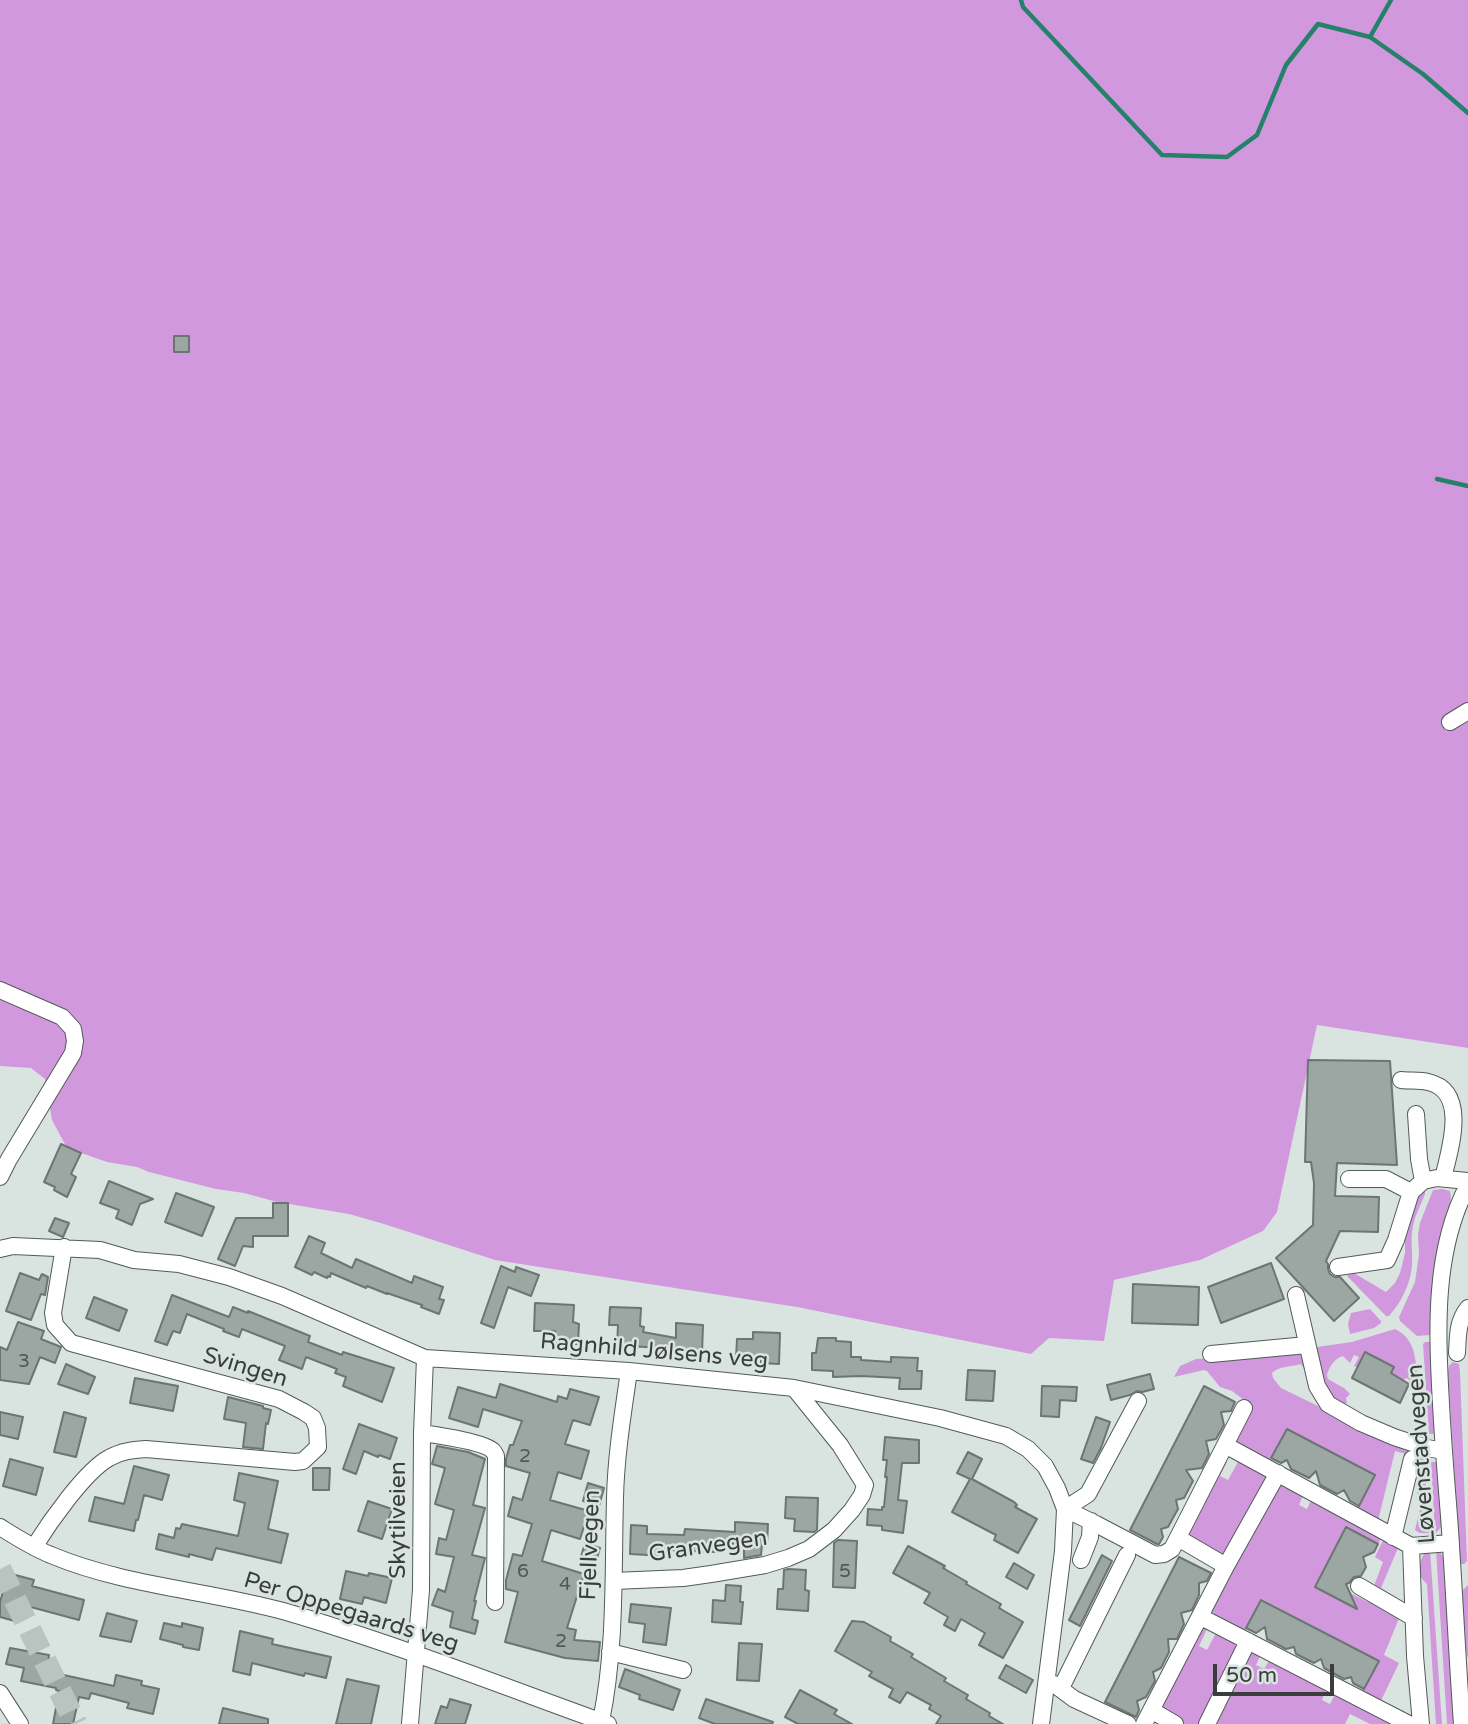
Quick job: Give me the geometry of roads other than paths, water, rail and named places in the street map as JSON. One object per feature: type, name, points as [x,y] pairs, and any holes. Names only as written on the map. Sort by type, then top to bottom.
[{"type":"street","points":[[1450,722],[1468,711]]},
{"type":"street","points":[[0,990],[62,1017],[73,1029],[75,1041],[74,1053],[0,1177]]},
{"type":"street","points":[[1401,1080],[1429,1082],[1441,1086],[1449,1090],[1457,1100],[1460,1120],[1443,1178]]},
{"type":"street","points":[[1338,1267],[1387,1261],[1417,1186],[1419,1160],[1416,1114]]},
{"type":"street","points":[[1349,1179],[1386,1180],[1417,1186],[1437,1178],[1468,1183]]},
{"type":"street","name":"Løvenstadvegen","points":[[1462,1724],[1460,1576],[1451,1544],[1438,1354],[1438,1314],[1446,1253],[1457,1206],[1468,1183]]},
{"type":"street","name":"Ragnhild Jølsens veg","points":[[0,1249],[13,1245],[100,1250],[134,1260],[179,1264],[229,1277],[282,1296],[425,1358],[629,1371],[794,1388],[940,1418],[1006,1436],[1028,1449],[1045,1466],[1065,1509],[1054,1684],[1041,1724]]},
{"type":"street","name":"Svingen","points":[[34,1547],[64,1503],[88,1476],[107,1459],[121,1452],[146,1449],[295,1462],[303,1461],[310,1455],[317,1447],[319,1438],[313,1418],[279,1399],[71,1343],[55,1325],[53,1313],[64,1247]]},
{"type":"street","points":[[1296,1295],[1317,1386],[1328,1404],[1361,1423],[1394,1437],[1444,1451]]},
{"type":"street","points":[[1438,1354],[1461,1357],[1459,1324],[1468,1308]]},
{"type":"street","points":[[1211,1354],[1307,1345]]},
{"type":"street","name":"Skytilveien","points":[[410,1724],[421,1590],[425,1358]]},
{"type":"street","name":"Fjellvegen","points":[[605,1723],[614,1581],[615,1496],[620,1430],[629,1371]]},
{"type":"street","name":"Granvegen","points":[[614,1581],[683,1577],[765,1565],[788,1559],[809,1549],[834,1530],[852,1510],[865,1485],[840,1445],[794,1388]]},
{"type":"street","points":[[1065,1509],[1088,1494],[1138,1401]]},
{"type":"street","points":[[1065,1509],[1154,1555],[1164,1554],[1172,1549],[1244,1408]]},
{"type":"street","points":[[422,1433],[446,1436],[486,1447],[496,1456],[495,1602]]},
{"type":"street","points":[[1225,1445],[1411,1546],[1451,1544]]},
{"type":"street","points":[[1394,1537],[1412,1459]]},
{"type":"street","points":[[1175,1724],[1148,1717],[1226,1566],[1278,1473]]},
{"type":"street","points":[[1081,1560],[1090,1537],[1091,1521]]},
{"type":"street","name":"Per Oppegaards veg","points":[[0,1527],[34,1547],[99,1572],[279,1611],[417,1654],[605,1723]]},
{"type":"street","points":[[1178,1538],[1226,1566]]},
{"type":"street","points":[[1411,1546],[1415,1656],[1421,1724]]},
{"type":"street","points":[[1127,1555],[1054,1684],[1074,1699],[1128,1724]]},
{"type":"street","points":[[1359,1587],[1414,1618]]},
{"type":"street","points":[[1200,1617],[1409,1724]]},
{"type":"street","points":[[1207,1724],[1248,1641]]},
{"type":"street","points":[[610,1652],[683,1670]]},
{"type":"street","points":[[0,1693],[20,1724]]},
{"type":"street","points":[[557,1724],[559,1706]]},
{"type":"waterway","points":[[1021,0],[1023,7],[1162,155],[1227,157],[1257,135],[1286,65],[1318,24],[1370,37],[1423,74],[1468,113]]},
{"type":"waterway","points":[[1370,37],[1391,0]]},
{"type":"waterway","points":[[1437,479],[1468,486]]},
{"type":"tunnel","points":[[0,1569],[76,1724]]}]
